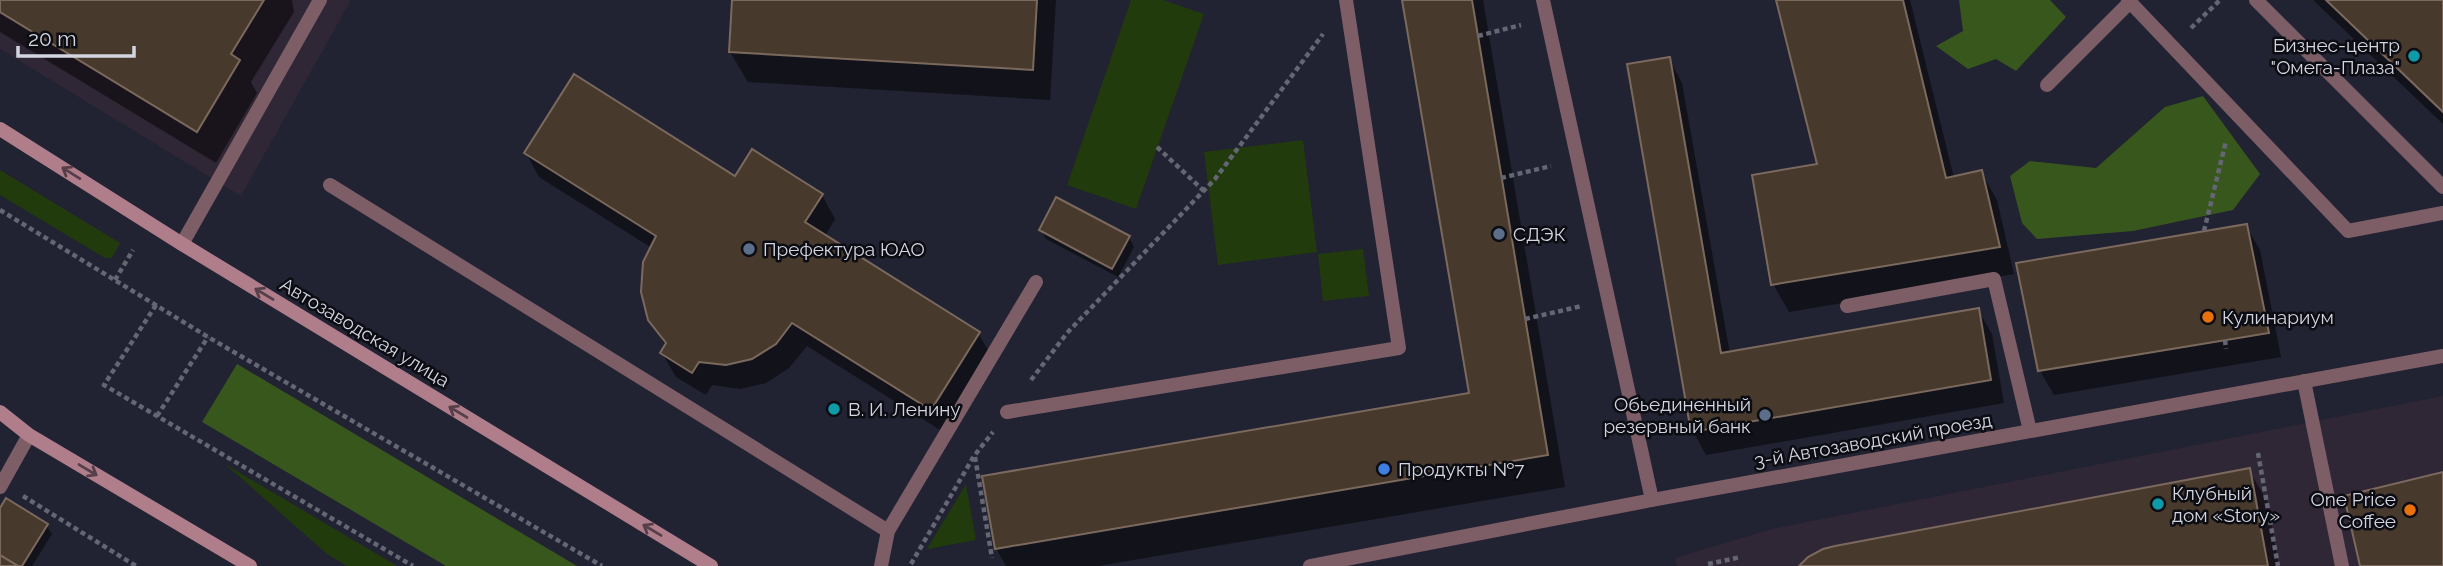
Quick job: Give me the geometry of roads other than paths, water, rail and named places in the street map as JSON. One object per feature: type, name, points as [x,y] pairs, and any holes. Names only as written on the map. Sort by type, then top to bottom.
[{"type":"main road","name":"Автозаводская улица","points":[[0,130],[711,566]]},
{"type":"main road","points":[[0,412],[29,435]]},
{"type":"main road","points":[[0,419],[250,566]]},
{"type":"street","points":[[183,244],[320,0]]},
{"type":"street","points":[[1543,0],[1652,500]]},
{"type":"street","points":[[2256,0],[2443,187]]},
{"type":"street","points":[[1007,412],[1399,348],[1347,1]]},
{"type":"street","points":[[2047,85],[2129,1],[2348,231],[2443,214]]},
{"type":"street","points":[[330,185],[888,531]]},
{"type":"street","points":[[1847,306],[1994,279],[2030,431]]},
{"type":"street","points":[[881,566],[888,531],[1036,282]]},
{"type":"street","name":"3-й Автозаводский проезд","points":[[1310,566],[1652,500],[2443,356]]},
{"type":"street","points":[[2304,382],[2342,566]]},
{"type":"street","points":[[1,485],[29,435]]},
{"type":"place","name":"Бизнес-центр \"Омега-Плаза\"","points":[[2414,56]]},
{"type":"place","name":"СДЭК","points":[[1499,234]]},
{"type":"place","name":"Префектура ЮАО","points":[[749,249]]},
{"type":"place","name":"Кулинариум","points":[[2208,317]]},
{"type":"place","name":"В. И. Ленину","points":[[834,409]]},
{"type":"place","name":"Обьединенный резервный банк","points":[[1765,415]]},
{"type":"place","name":"Продукты №7","points":[[1384,469]]},
{"type":"place","name":"Клубный дом «Story»","points":[[2158,504]]},
{"type":"place","name":"One Price Coffee","points":[[2410,510]]}]
